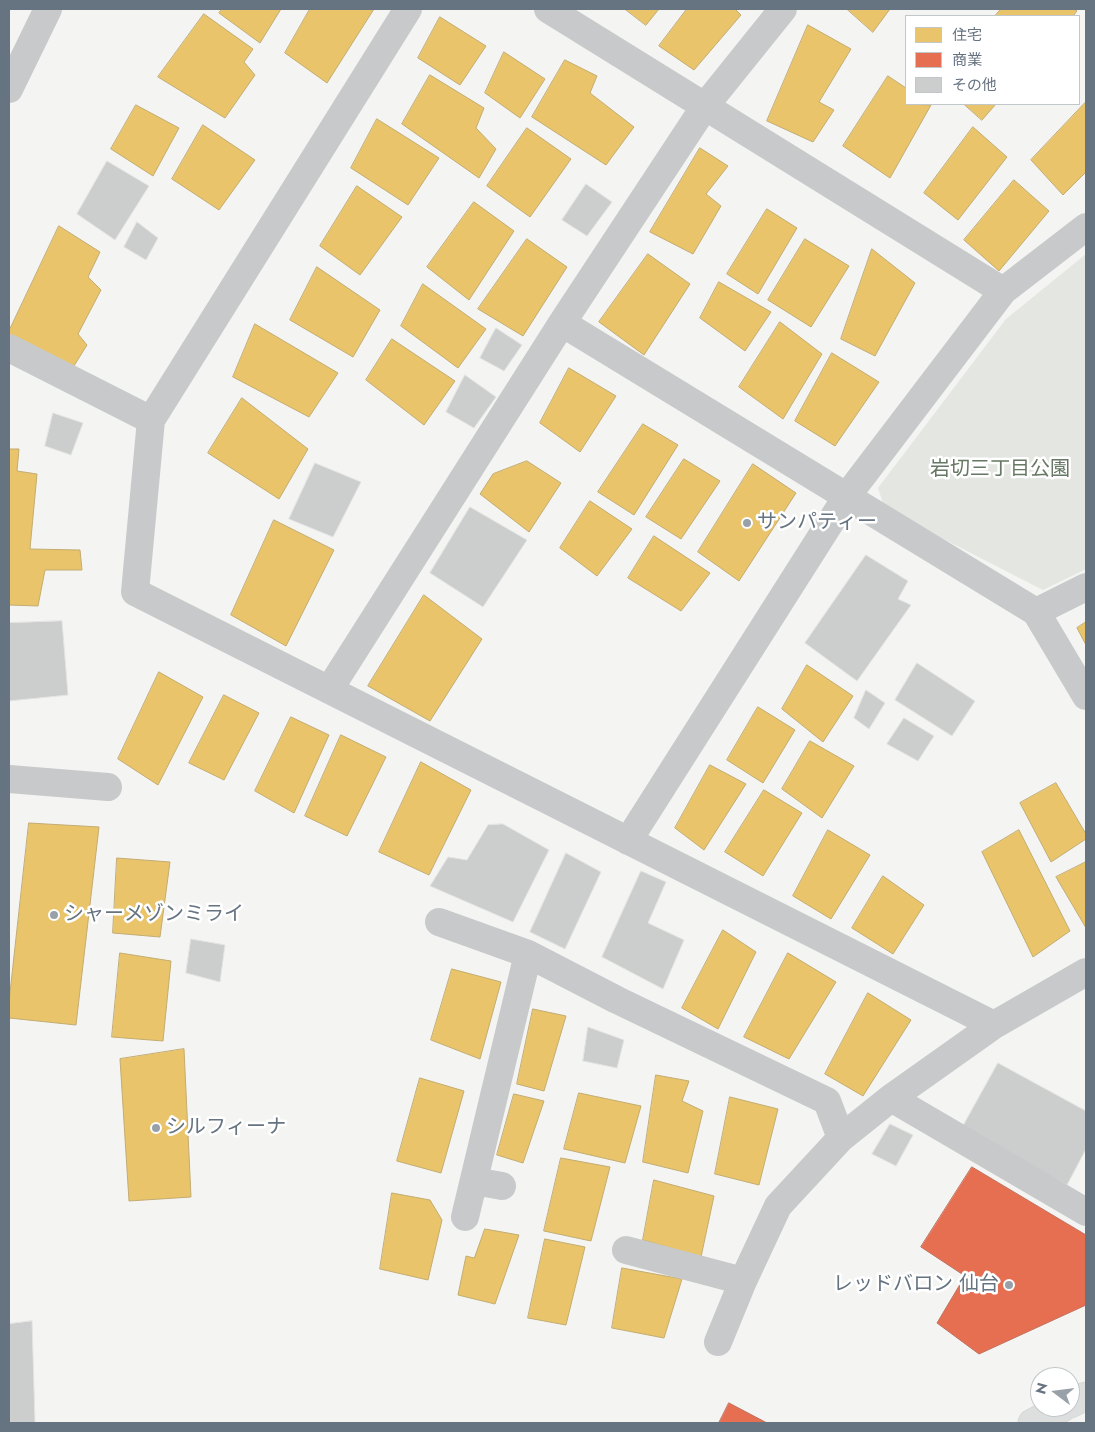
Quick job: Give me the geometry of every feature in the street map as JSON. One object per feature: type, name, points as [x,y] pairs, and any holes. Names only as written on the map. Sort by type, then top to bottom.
[{"type":"highway","points":[[1032,1423],[1044,1417]]},
{"type":"street","points":[[9,89],[48,9]]},
{"type":"street","points":[[408,9],[151,420],[134,592],[994,1025]]},
{"type":"street","points":[[548,9],[1003,291]]},
{"type":"street","points":[[329,690],[562,323],[705,106],[783,9]]},
{"type":"street","points":[[628,841],[847,496],[1003,291],[1086,227]]},
{"type":"street","points":[[562,323],[1036,612],[1086,696]]},
{"type":"street","points":[[9,348],[151,420]]},
{"type":"street","points":[[1036,612],[1086,587]]},
{"type":"street","points":[[9,779],[108,787]]},
{"type":"street","points":[[439,922],[528,954],[617,1000],[826,1101],[841,1138]]},
{"type":"street","points":[[465,1217],[528,954]]},
{"type":"street","points":[[718,1342],[743,1281],[778,1206],[841,1138],[891,1098],[994,1025],[1086,972]]},
{"type":"street","points":[[891,1098],[1086,1212]]},
{"type":"street","points":[[474,1182],[502,1186]]},
{"type":"street","points":[[626,1250],[743,1281]]},
{"type":"green space","name":"岩切三丁目公園","points":[[1086,254],[1086,569],[1043,590],[885,509],[878,488],[1006,319]]},
{"type":"building: 住宅","points":[[222,9],[281,9],[260,43],[219,13]]},
{"type":"building: 住宅","points":[[310,9],[374,9],[327,83],[285,53]]},
{"type":"building: 住宅","points":[[625,9],[659,9],[646,25]]},
{"type":"building: 住宅","points":[[687,9],[735,9],[741,15],[694,70],[659,46]]},
{"type":"building: 住宅","points":[[847,9],[890,9],[873,32]]},
{"type":"building: 住宅","points":[[1001,9],[1074,9],[1077,11],[1074,15],[996,15]]},
{"type":"building: 住宅","points":[[204,14],[253,49],[244,62],[255,75],[225,118],[158,77]]},
{"type":"building: 住宅","points":[[440,17],[486,46],[460,85],[418,58]]},
{"type":"building: 住宅","points":[[808,25],[851,49],[819,102],[834,110],[813,142],[767,121]]},
{"type":"building: 住宅","points":[[504,52],[545,79],[520,118],[485,93]]},
{"type":"building: 住宅","points":[[565,60],[597,76],[590,93],[634,127],[606,165],[532,117]]},
{"type":"building: 住宅","points":[[430,75],[484,108],[476,128],[496,149],[479,178],[402,124]]},
{"type":"building: 住宅","points":[[888,76],[905,87],[905,105],[931,105],[890,178],[843,146]]},
{"type":"building: 住宅","points":[[1085,103],[1086,172],[1063,195],[1031,160]]},
{"type":"building: 住宅","points":[[136,105],[179,128],[153,176],[111,149]]},
{"type":"building: 住宅","points":[[965,105],[995,105],[982,120]]},
{"type":"building: 住宅","points":[[377,119],[439,158],[408,205],[351,168]]},
{"type":"building: 住宅","points":[[203,125],[255,160],[219,210],[172,179]]},
{"type":"building: 住宅","points":[[973,127],[1007,157],[958,220],[924,193]]},
{"type":"building: 住宅","points":[[527,128],[571,159],[530,217],[487,186]]},
{"type":"building: 住宅","points":[[700,148],[728,166],[706,194],[721,206],[693,254],[650,232]]},
{"type":"building: 住宅","points":[[1014,180],[1049,211],[999,271],[964,240]]},
{"type":"building: 住宅","points":[[357,186],[402,217],[360,275],[320,246]]},
{"type":"building: 住宅","points":[[474,202],[514,231],[469,300],[427,267]]},
{"type":"building: 住宅","points":[[767,209],[797,228],[758,294],[727,274]]},
{"type":"building: 住宅","points":[[59,226],[100,252],[88,277],[101,290],[78,334],[87,345],[67,377],[9,343],[9,331]]},
{"type":"building: 住宅","points":[[527,239],[567,267],[523,336],[478,309]]},
{"type":"building: 住宅","points":[[805,239],[849,266],[811,327],[768,300]]},
{"type":"building: 住宅","points":[[872,249],[915,283],[875,356],[841,339]]},
{"type":"building: 住宅","points":[[648,254],[690,284],[644,355],[599,322]]},
{"type":"building: 住宅","points":[[317,267],[380,310],[353,357],[290,320]]},
{"type":"building: 住宅","points":[[719,282],[771,312],[745,351],[700,318]]},
{"type":"building: 住宅","points":[[423,284],[486,329],[458,368],[401,326]]},
{"type":"building: 住宅","points":[[780,322],[822,354],[783,419],[739,387]]},
{"type":"building: 住宅","points":[[255,324],[338,373],[309,417],[233,377]]},
{"type":"building: 住宅","points":[[392,339],[455,381],[424,425],[366,380]]},
{"type":"building: 住宅","points":[[832,353],[879,382],[835,446],[795,421]]},
{"type":"building: 住宅","points":[[569,368],[616,396],[580,452],[540,423]]},
{"type":"building: 住宅","points":[[242,398],[308,449],[279,499],[208,453]]},
{"type":"building: 住宅","points":[[643,424],[678,445],[634,515],[598,492]]},
{"type":"building: 住宅","points":[[9,449],[19,449],[17,471],[37,474],[30,549],[80,550],[82,570],[45,570],[38,606],[9,605]]},
{"type":"building: 住宅","points":[[684,459],[720,481],[681,539],[646,517]]},
{"type":"building: 住宅","points":[[527,461],[561,483],[529,532],[480,494],[493,474]]},
{"type":"building: 住宅","name":"サンパティー","points":[[753,464],[796,493],[739,581],[698,552]]},
{"type":"building: 住宅","points":[[590,501],[632,529],[597,576],[560,548]]},
{"type":"building: 住宅","points":[[274,520],[334,550],[286,646],[231,615]]},
{"type":"building: 住宅","points":[[654,536],[710,573],[681,611],[628,578]]},
{"type":"building: 住宅","points":[[424,595],[482,639],[430,721],[368,686]]},
{"type":"building: 住宅","points":[[1086,622],[1086,645],[1077,628]]},
{"type":"building: 住宅","points":[[807,665],[853,696],[823,742],[782,709]]},
{"type":"building: 住宅","points":[[159,672],[203,697],[158,785],[118,759]]},
{"type":"building: 住宅","points":[[224,695],[259,713],[224,780],[189,763]]},
{"type":"building: 住宅","points":[[758,707],[795,730],[763,783],[727,760]]},
{"type":"building: 住宅","points":[[291,717],[329,735],[294,813],[255,791]]},
{"type":"building: 住宅","points":[[341,735],[386,757],[347,836],[305,816]]},
{"type":"building: 住宅","points":[[810,741],[854,766],[822,818],[782,789]]},
{"type":"building: 住宅","points":[[421,762],[471,790],[429,875],[379,852]]},
{"type":"building: 住宅","points":[[710,765],[746,784],[704,850],[675,828]]},
{"type":"building: 住宅","points":[[1056,783],[1086,834],[1086,839],[1051,862],[1020,803]]},
{"type":"building: 住宅","points":[[764,790],[802,813],[763,876],[725,852]]},
{"type":"building: 住宅","name":"シャーメゾンミライ","points":[[29,823],[99,827],[76,1025],[9,1018],[9,1002]]},
{"type":"building: 住宅","points":[[828,830],[870,855],[831,919],[793,896]]},
{"type":"building: 住宅","points":[[1019,830],[1070,931],[1033,957],[982,852]]},
{"type":"building: 住宅","points":[[117,858],[170,862],[160,937],[113,933]]},
{"type":"building: 住宅","points":[[1086,862],[1086,928],[1056,877]]},
{"type":"building: 住宅","points":[[883,876],[924,905],[893,954],[852,928]]},
{"type":"building: 住宅","points":[[723,930],[756,952],[718,1029],[682,1008]]},
{"type":"building: 住宅","points":[[120,953],[171,961],[163,1041],[112,1037]]},
{"type":"building: 住宅","points":[[788,953],[836,982],[789,1059],[744,1037]]},
{"type":"building: 住宅","points":[[452,969],[501,982],[480,1059],[431,1040]]},
{"type":"building: 住宅","points":[[868,993],[911,1020],[863,1096],[825,1074]]},
{"type":"building: 住宅","points":[[533,1009],[566,1016],[544,1091],[517,1084]]},
{"type":"building: 住宅","name":"シルフィーナ","points":[[184,1049],[191,1197],[129,1201],[120,1059]]},
{"type":"building: 住宅","points":[[656,1075],[689,1081],[682,1101],[703,1111],[688,1173],[643,1162]]},
{"type":"building: 住宅","points":[[420,1078],[464,1091],[441,1173],[397,1161]]},
{"type":"building: 住宅","points":[[579,1093],[641,1106],[625,1163],[564,1149]]},
{"type":"building: 住宅","points":[[514,1094],[544,1101],[523,1163],[497,1155]]},
{"type":"building: 住宅","points":[[730,1097],[778,1109],[759,1185],[715,1174]]},
{"type":"building: 住宅","points":[[561,1158],[610,1167],[591,1241],[544,1231]]},
{"type":"building: 住宅","points":[[654,1180],[714,1196],[701,1257],[643,1240]]},
{"type":"building: 住宅","points":[[392,1193],[430,1200],[442,1220],[428,1280],[380,1269]]},
{"type":"building: 住宅","points":[[485,1229],[519,1235],[495,1304],[458,1295],[466,1256],[474,1258]]},
{"type":"building: 住宅","points":[[545,1239],[585,1247],[566,1325],[528,1318]]},
{"type":"building: 住宅","points":[[622,1268],[682,1279],[664,1338],[612,1328]]},
{"type":"building: 商業","points":[[972,1167],[1086,1235],[1086,1305],[979,1354],[937,1323],[965,1276],[921,1247]]},
{"type":"building: 商業","points":[[729,1403],[767,1423],[719,1423]]},
{"type":"building: その他","points":[[107,161],[149,186],[115,240],[77,214]]},
{"type":"building: その他","points":[[586,184],[612,202],[587,236],[562,220]]},
{"type":"building: その他","points":[[137,222],[158,238],[146,260],[124,247]]},
{"type":"building: その他","points":[[496,328],[522,345],[504,371],[480,358]]},
{"type":"building: その他","points":[[465,375],[496,397],[474,428],[446,412]]},
{"type":"building: その他","points":[[53,413],[83,423],[71,455],[45,446]]},
{"type":"building: その他","points":[[315,463],[361,482],[333,537],[289,519]]},
{"type":"building: その他","points":[[470,507],[527,540],[483,607],[430,573]]},
{"type":"building: その他","points":[[866,555],[908,581],[898,599],[911,605],[857,681],[805,643]]},
{"type":"building: その他","points":[[62,621],[68,695],[9,701],[9,623]]},
{"type":"building: その他","points":[[917,663],[975,701],[952,736],[895,700]]},
{"type":"building: その他","points":[[866,690],[885,703],[869,729],[854,718]]},
{"type":"building: その他","points":[[904,718],[934,736],[918,761],[887,744]]},
{"type":"building: その他","points":[[503,824],[549,850],[513,922],[430,886],[448,857],[467,860],[488,825]]},
{"type":"building: その他","points":[[566,853],[601,872],[565,949],[530,932]]},
{"type":"building: その他","points":[[641,871],[666,882],[648,923],[684,940],[663,989],[602,957]]},
{"type":"building: その他","points":[[191,939],[225,945],[220,982],[186,973]]},
{"type":"building: その他","points":[[588,1027],[624,1040],[617,1068],[583,1061]]},
{"type":"building: その他","points":[[998,1063],[1086,1111],[1086,1149],[1067,1185],[962,1128]]},
{"type":"building: その他","points":[[890,1124],[913,1135],[896,1166],[872,1154]]},
{"type":"building: その他","points":[[32,1321],[35,1423],[9,1423],[9,1324]]},
{"type":"place","name":"サンパティー","points":[[747,523]]},
{"type":"place","name":"シャーメゾンミライ","points":[[54,915]]},
{"type":"place","name":"シルフィーナ","points":[[156,1128]]},
{"type":"place","name":"レッドバロン 仙台","points":[[1009,1285]]}]
